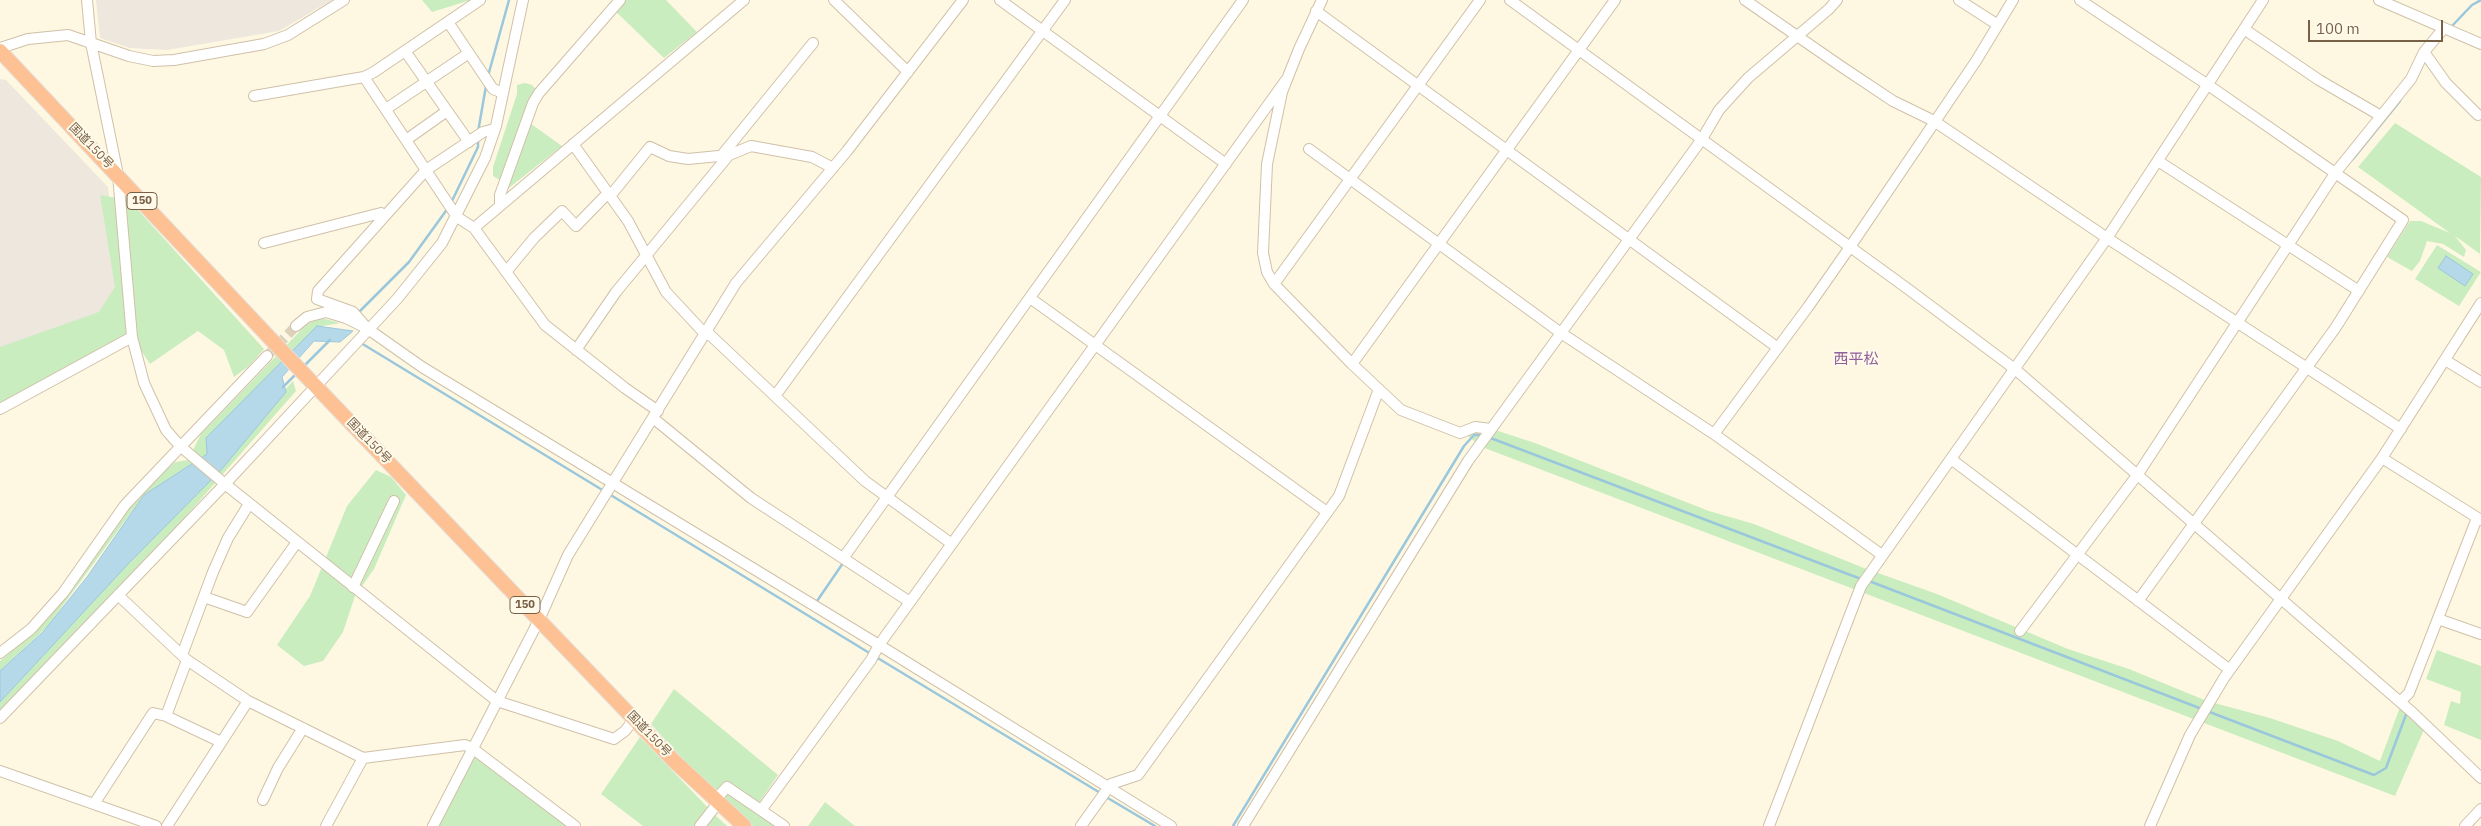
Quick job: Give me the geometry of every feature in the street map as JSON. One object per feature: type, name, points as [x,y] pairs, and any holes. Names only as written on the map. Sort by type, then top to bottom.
[{"type":"highway","name":"国道150号","points":[[0,49],[283,352],[539,620],[634,719],[717,802],[744,826]]},
{"type":"street","points":[[87,0],[91,42],[118,175],[132,337],[144,383],[166,430],[180,446],[222,482],[497,701],[614,739],[625,731],[634,719]]},
{"type":"street","points":[[0,49],[49,36],[68,35],[129,56],[153,61],[174,60],[264,44],[288,35],[344,0]]},
{"type":"street","points":[[254,96],[364,77],[406,51],[480,0]]},
{"type":"street","points":[[0,718],[118,595],[313,383],[353,346],[425,267],[457,217],[485,158],[494,130],[524,0]]},
{"type":"street","points":[[500,206],[500,195],[538,93],[620,0]]},
{"type":"street","points":[[474,228],[744,0]]},
{"type":"street","points":[[834,0],[908,72]]},
{"type":"street","points":[[433,826],[539,620],[568,555],[736,283],[833,168],[963,0]]},
{"type":"street","points":[[1000,0],[1226,164]]},
{"type":"street","points":[[775,396],[1065,0]]},
{"type":"street","points":[[844,557],[1243,0]]},
{"type":"street","points":[[1322,0],[1286,80],[1267,164],[1263,218],[1263,254],[1266,272],[1274,284],[1352,364],[1401,410],[1460,433],[1475,427],[1491,429]]},
{"type":"street","points":[[1274,284],[1480,0]]},
{"type":"street","points":[[1510,0],[1702,138],[2016,370],[2400,702],[2481,778]]},
{"type":"street","points":[[1352,364],[1508,151],[1615,0]]},
{"type":"street","points":[[1745,0],[1795,36],[1893,101],[1934,122],[2107,238],[2401,429]]},
{"type":"street","points":[[1242,826],[1468,461],[1702,138],[1732,93],[1837,0]]},
{"type":"street","points":[[1959,0],[1998,25]]},
{"type":"street","points":[[1714,434],[1850,247],[1972,67],[2013,0]]},
{"type":"street","points":[[2080,0],[2208,84],[2403,220],[2359,291],[2306,368],[2138,601]]},
{"type":"street","points":[[1769,826],[1861,586],[2016,370],[2107,238],[2263,0]]},
{"type":"street","points":[[2379,0],[2392,2],[2481,44]]},
{"type":"street","points":[[1316,11],[1778,348]]},
{"type":"street","points":[[448,22],[493,89],[503,93]]},
{"type":"street","points":[[2244,28],[2319,80],[2381,116]]},
{"type":"street","points":[[2020,631],[2138,474],[2336,172],[2411,79],[2424,52],[2444,28]]},
{"type":"street","points":[[576,350],[616,292],[647,256],[813,44]]},
{"type":"street","points":[[406,51],[469,142]]},
{"type":"street","points":[[386,109],[469,52]]},
{"type":"street","points":[[2424,52],[2446,83],[2478,114]]},
{"type":"street","points":[[364,77],[457,217],[474,228],[545,325],[656,414],[751,498],[844,557],[910,602]]},
{"type":"street","points":[[762,810],[1286,80]]},
{"type":"street","points":[[406,140],[447,111]]},
{"type":"street","points":[[366,331],[353,312],[320,302],[316,295],[426,170],[484,132],[494,130]]},
{"type":"street","points":[[573,144],[610,193],[628,221],[666,292],[706,333],[865,481],[952,544]]},
{"type":"street","points":[[506,272],[534,238],[562,211],[576,226],[610,193],[650,147],[669,156],[688,159],[725,155],[751,146],[812,157],[833,168]]},
{"type":"street","points":[[1309,148],[1561,333],[1714,434],[1882,555]]},
{"type":"street","points":[[2158,161],[2359,291]]},
{"type":"street","points":[[264,243],[381,213],[385,216]]},
{"type":"street","points":[[1030,298],[1327,512]]},
{"type":"street","points":[[2150,826],[2190,735],[2230,670],[2382,458],[2481,303]]},
{"type":"street","points":[[296,326],[306,317],[326,312],[346,318],[422,367],[809,602],[1108,789],[1171,826]]},
{"type":"street","points":[[0,408],[132,337]]},
{"type":"street","points":[[0,654],[30,629],[62,593],[125,505],[267,356]]},
{"type":"street","points":[[2445,360],[2481,382]]},
{"type":"street","points":[[1080,826],[1108,789],[1138,775],[1340,496],[1379,389]]},
{"type":"street","points":[[2382,458],[2479,519],[2409,693],[2400,702]]},
{"type":"street","points":[[1951,459],[2230,670]]},
{"type":"street","points":[[353,587],[394,501]]},
{"type":"street","points":[[166,716],[204,598],[228,538],[249,504]]},
{"type":"street","points":[[204,598],[247,612],[297,542]]},
{"type":"street","points":[[118,595],[184,658],[248,702],[363,758],[465,745],[472,748],[575,826]]},
{"type":"street","points":[[2438,619],[2481,634]]},
{"type":"street","points":[[167,826],[248,702]]},
{"type":"street","points":[[94,804],[153,713],[166,716],[222,742]]},
{"type":"street","points":[[263,800],[278,768],[302,728]]},
{"type":"street","points":[[326,826],[363,758]]},
{"type":"street","points":[[0,771],[156,826]]},
{"type":"street","points":[[700,826],[727,787],[784,826]]},
{"type":"street","points":[[2465,826],[2481,810]]},
{"type":"shaded area","points":[[96,0],[332,0],[279,31],[167,50],[130,48],[100,38]]},
{"type":"shaded area","points":[[0,79],[6,80],[108,187],[125,336],[0,404]]},
{"type":"green space","points":[[422,0],[471,0],[432,12]]},
{"type":"green space","points":[[620,0],[666,0],[697,32],[664,58],[613,9]]},
{"type":"green space","points":[[525,83],[532,85],[539,93],[527,121],[562,146],[500,195],[503,187],[500,180],[493,176],[493,167],[517,94],[517,85]]},
{"type":"green space","points":[[2395,123],[2481,177],[2480,254],[2455,236],[2466,250],[2464,257],[2443,244],[2427,241],[2420,261],[2412,271],[2387,257],[2410,221],[2421,221],[2450,233],[2358,167]]},
{"type":"green space","points":[[100,195],[129,200],[264,349],[249,366],[234,377],[224,350],[198,331],[150,364],[132,337],[0,409],[0,347],[99,312],[115,287]]},
{"type":"green space","points":[[2437,245],[2481,272],[2459,306],[2415,279]]},
{"type":"green space","points":[[318,317],[340,323],[323,326],[207,454],[144,495],[47,627],[0,671],[0,661],[37,630],[62,600],[96,549],[130,508],[175,462],[188,460],[201,434],[304,327]]},
{"type":"green space","points":[[293,381],[296,391],[172,532],[0,712],[0,702]]},
{"type":"green space","points":[[1486,427],[1535,443],[1709,511],[1754,524],[1864,568],[1937,594],[2068,649],[2129,669],[2207,701],[2270,718],[2338,741],[2380,761],[2403,699],[2426,725],[2395,796],[1482,447],[1464,433]]},
{"type":"green space","points":[[376,470],[391,477],[406,495],[374,569],[355,596],[343,632],[323,661],[304,666],[277,645],[310,596],[347,506]]},
{"type":"green space","points":[[2437,650],[2481,666],[2481,740],[2444,725],[2451,701],[2460,704],[2461,692],[2426,679]]},
{"type":"green space","points":[[674,689],[778,775],[754,810],[774,826],[753,826],[697,775],[651,724]]},
{"type":"green space","points":[[640,737],[727,826],[643,826],[601,794]]},
{"type":"green space","points":[[473,755],[567,826],[436,826]]},
{"type":"green space","points":[[825,802],[855,826],[808,826]]},
{"type":"water","points":[[2446,256],[2473,274],[2465,286],[2438,268]]},
{"type":"water","points":[[317,326],[353,331],[340,342],[314,341],[282,377],[286,392],[221,470],[129,563],[0,702],[0,671],[43,632],[87,577],[144,495],[207,454],[206,438]]},
{"type":"waterway","points":[[488,76],[509,0]]},
{"type":"waterway","points":[[2451,27],[2472,5],[2481,0]]},
{"type":"waterway","points":[[478,132],[486,86]]},
{"type":"waterway","points":[[2353,159],[2400,101]]},
{"type":"waterway","points":[[451,203],[478,147],[478,140]]},
{"type":"waterway","points":[[358,313],[409,262],[448,208]]},
{"type":"waterway","points":[[304,366],[330,340]]},
{"type":"waterway","points":[[361,343],[604,491]]},
{"type":"waterway","points":[[283,387],[297,373]]},
{"type":"waterway","points":[[1233,826],[1464,446],[1474,435],[1483,435]]},
{"type":"waterway","points":[[1488,437],[1861,579]]},
{"type":"waterway","points":[[609,494],[871,654]]},
{"type":"waterway","points":[[815,604],[843,563]]},
{"type":"waterway","points":[[1869,581],[2202,709]]},
{"type":"waterway","points":[[876,657],[1102,794]]},
{"type":"waterway","points":[[2207,711],[2374,775],[2386,768],[2407,712]]},
{"type":"waterway","points":[[1106,797],[1155,826]]},
{"type":"tunnel","points":[[267,356],[296,326]]},
{"type":"district","name":"西平松","points":[[1856,360]]}]
